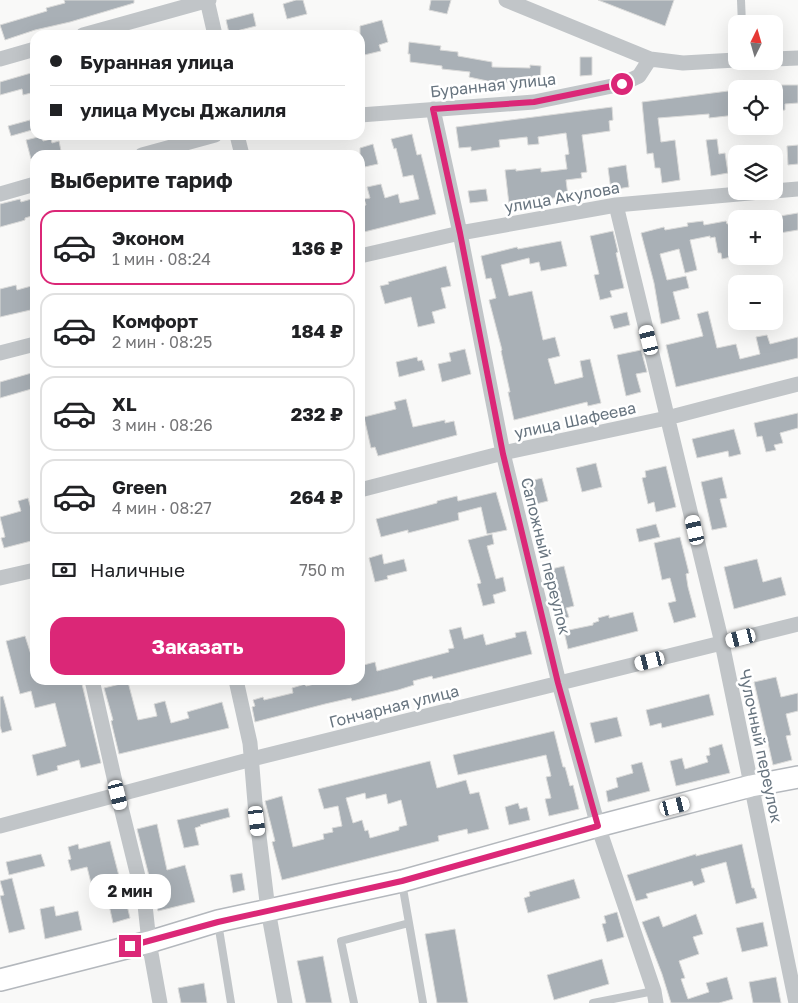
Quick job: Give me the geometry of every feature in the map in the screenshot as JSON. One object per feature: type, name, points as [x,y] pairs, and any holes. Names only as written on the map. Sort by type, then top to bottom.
[{"type":"street","points":[[96,30],[166,5],[208,0],[214,30]]},
{"type":"street","points":[[506,0],[650,59],[683,63],[728,60]]},
{"type":"street","points":[[0,59],[30,50]]},
{"type":"street","points":[[783,59],[798,58]]},
{"type":"street","name":"Буранная улица","points":[[365,115],[534,102],[622,84],[638,76],[650,59]]},
{"type":"street","name":"Сапожный переулок","points":[[433,109],[460,233],[503,454],[558,683],[598,826],[655,997]]},
{"type":"street","points":[[160,150],[197,140]]},
{"type":"street","points":[[0,194],[30,185]]},
{"type":"street","name":"улица Акулова","points":[[783,190],[798,189]]},
{"type":"street","name":"улица Акулова","points":[[365,255],[460,233],[616,205],[728,195]]},
{"type":"street","name":"Чулочный переулок","points":[[616,205],[722,643],[796,1003]]},
{"type":"street","points":[[0,353],[30,345]]},
{"type":"street","name":"улица Шафеева","points":[[365,489],[503,454],[668,418],[798,384]]},
{"type":"street","points":[[0,578],[30,571]]},
{"type":"street","name":"Гончарная улица","points":[[0,826],[252,759],[798,624]]},
{"type":"street","points":[[93,685],[145,905],[149,942],[160,1003]]},
{"type":"street","points":[[237,685],[252,759],[255,803],[268,910],[285,1003]]},
{"type":"street","points":[[0,980],[149,942],[218,922],[402,881],[598,826],[751,786],[798,777]]},
{"type":"lane","points":[[742,0],[742,15]]},
{"type":"lane","points":[[402,881],[423,1003]]},
{"type":"lane","points":[[218,922],[231,1003]]},
{"type":"lane","points":[[354,1003],[341,941],[409,923]]},
{"type":"lane","points":[[593,1003],[655,997]]},
{"type":"building","points":[[64,0],[134,0],[134,3],[70,22],[30,30],[30,32],[5,40],[0,25],[47,11],[46,8],[65,3]]},
{"type":"building","points":[[303,0],[307,14],[287,19],[283,4]]},
{"type":"building","points":[[431,0],[451,0],[447,14],[429,10]]},
{"type":"building","points":[[598,0],[674,0],[665,26]]},
{"type":"building","points":[[253,13],[256,26],[241,30],[228,30],[226,20]]},
{"type":"building","points":[[382,20],[388,42],[379,45],[381,51],[365,55],[365,30],[360,30],[360,26]]},
{"type":"building","points":[[409,42],[441,46],[440,50],[458,52],[458,56],[492,62],[492,67],[530,68],[530,65],[541,66],[540,84],[492,82],[469,77],[470,72],[442,69],[442,66],[410,62],[410,54],[408,54]]},
{"type":"building","points":[[580,57],[592,57],[592,75],[580,76]]},
{"type":"building","points":[[30,73],[30,93],[23,95],[22,89],[0,95],[0,82]]},
{"type":"building","points":[[783,85],[798,85],[798,103],[785,104],[785,110],[783,110]]},
{"type":"building","points":[[728,91],[728,116],[709,118],[709,114],[658,118],[661,142],[675,140],[680,180],[662,183],[660,168],[655,168],[653,153],[647,154],[642,102]]},
{"type":"building","points":[[612,107],[613,120],[609,121],[610,131],[582,135],[587,172],[581,173],[582,178],[566,180],[568,196],[509,204],[505,170],[516,169],[516,171],[541,168],[541,172],[567,169],[565,155],[569,154],[566,133],[538,137],[539,144],[528,145],[527,137],[499,140],[500,147],[471,151],[471,147],[459,148],[456,127]]},
{"type":"building","points":[[30,120],[30,131],[11,136],[8,126]]},
{"type":"building","points":[[412,134],[417,155],[421,154],[436,214],[365,232],[365,199],[370,198],[367,187],[381,184],[385,198],[398,194],[400,203],[419,199],[413,175],[403,177],[396,148],[394,149],[391,139]]},
{"type":"building","points":[[717,139],[719,154],[725,153],[728,173],[711,176],[706,140]]},
{"type":"building","points":[[26,140],[51,140],[52,143],[59,141],[61,150],[30,150],[30,155]]},
{"type":"building","points":[[373,144],[378,164],[365,167],[365,150],[360,150],[360,148]]},
{"type":"building","points":[[798,145],[798,164],[788,165],[787,146]]},
{"type":"building","points":[[626,165],[629,187],[611,190],[608,168]]},
{"type":"building","points":[[486,189],[488,201],[470,203],[468,191]]},
{"type":"building","points":[[20,199],[21,202],[30,199],[30,216],[25,218],[25,220],[0,227],[0,204]]},
{"type":"building","points":[[798,213],[798,230],[783,232],[783,216]]},
{"type":"building","points":[[703,221],[704,225],[726,221],[728,224],[728,258],[722,259],[721,253],[718,253],[715,237],[710,238],[710,236],[690,240],[697,270],[685,273],[679,249],[660,254],[667,280],[686,276],[689,288],[673,292],[680,319],[661,324],[654,283],[641,233],[664,227],[665,230],[688,226],[687,223]]},
{"type":"building","points":[[613,231],[624,288],[610,291],[612,297],[600,300],[594,275],[599,274],[590,236]]},
{"type":"building","points":[[561,241],[567,266],[541,271],[539,262],[530,264],[529,258],[501,265],[509,296],[532,291],[543,340],[555,337],[560,356],[548,359],[555,384],[583,377],[580,361],[590,359],[601,403],[588,406],[587,402],[514,420],[502,350],[489,300],[496,298],[491,278],[486,279],[481,256],[517,247],[518,249]]},
{"type":"building","points":[[446,266],[451,286],[441,288],[446,308],[432,312],[435,323],[418,327],[411,297],[385,304],[380,286],[389,284],[388,282]]},
{"type":"building","points":[[16,285],[17,290],[30,286],[30,310],[0,317],[0,289]]},
{"type":"building","points":[[708,311],[717,348],[736,344],[740,359],[760,354],[756,337],[767,335],[770,344],[798,337],[798,358],[676,387],[666,345],[703,336],[697,314]]},
{"type":"building","points":[[627,312],[630,325],[614,329],[610,316]]},
{"type":"building","points":[[465,349],[471,374],[442,382],[438,364],[451,361],[449,353]]},
{"type":"building","points":[[641,350],[647,372],[636,374],[641,392],[626,396],[617,355]]},
{"type":"building","points":[[417,357],[418,361],[422,360],[425,370],[399,377],[396,362]]},
{"type":"building","points":[[30,373],[30,389],[0,398],[0,382]]},
{"type":"building","points":[[406,399],[413,427],[445,420],[445,423],[454,421],[457,435],[378,456],[375,447],[371,448],[365,417],[396,409],[394,402]]},
{"type":"building","points":[[798,413],[798,428],[780,433],[783,443],[774,445],[776,450],[766,452],[762,436],[757,437],[754,423]]},
{"type":"building","points":[[734,429],[741,454],[729,457],[728,451],[697,458],[692,439]]},
{"type":"building","points":[[596,463],[602,487],[582,492],[576,468]]},
{"type":"building","points":[[666,466],[676,507],[656,512],[654,502],[648,504],[642,478],[646,477],[645,471]]},
{"type":"building","points":[[722,477],[727,498],[720,499],[727,527],[712,530],[701,482]]},
{"type":"building","points":[[542,478],[548,501],[532,505],[526,482]]},
{"type":"building","points":[[496,492],[507,530],[487,534],[481,507],[458,513],[459,520],[408,533],[408,530],[381,537],[376,519],[457,496],[458,501]]},
{"type":"building","points":[[28,498],[30,505],[30,541],[4,548],[1,538],[5,537],[0,517],[21,511],[18,501]]},
{"type":"building","points":[[656,524],[660,537],[639,542],[636,529]]},
{"type":"building","points":[[492,534],[494,544],[487,546],[496,579],[503,577],[506,591],[493,595],[495,603],[483,606],[477,584],[481,583],[468,540]]},
{"type":"building","points":[[680,537],[689,573],[686,574],[688,587],[696,617],[674,623],[668,603],[676,601],[670,578],[662,580],[654,543]]},
{"type":"building","points":[[382,554],[384,564],[404,559],[407,571],[387,576],[388,579],[375,582],[369,558]]},
{"type":"building","points":[[757,559],[763,582],[781,577],[786,595],[734,609],[724,567]]},
{"type":"building","points":[[564,566],[574,606],[566,608],[569,617],[557,621],[547,582],[550,581],[547,570]]},
{"type":"building","points":[[633,612],[638,631],[568,649],[564,631],[593,625],[593,623],[599,621],[598,618],[609,615],[609,618]]},
{"type":"building","points":[[461,627],[464,639],[483,634],[486,645],[516,637],[515,633],[526,631],[532,654],[433,679],[432,676],[413,681],[414,685],[398,690],[352,701],[351,698],[255,722],[252,707],[255,706],[253,700],[263,697],[264,700],[293,693],[292,688],[302,685],[365,685],[365,665],[375,662],[377,671],[449,652],[448,649],[454,648],[449,630]]},
{"type":"building","points":[[25,636],[30,652],[30,685],[82,685],[101,763],[81,768],[79,760],[57,766],[58,770],[37,776],[32,755],[66,746],[55,703],[35,708],[31,691],[20,694],[6,641]]},
{"type":"building","points":[[776,677],[781,697],[798,693],[798,711],[786,714],[791,735],[786,736],[792,760],[773,765],[754,682]]},
{"type":"building","points":[[116,685],[129,685],[138,720],[157,716],[154,704],[165,701],[171,723],[189,718],[187,712],[222,702],[229,728],[119,754],[111,721],[113,720],[104,688]]},
{"type":"building","points":[[709,694],[714,715],[662,728],[661,723],[650,726],[646,710]]},
{"type":"building","points":[[3,696],[12,730],[2,733],[0,726],[0,697]]},
{"type":"building","points":[[617,717],[622,736],[595,743],[590,723]]},
{"type":"building","points":[[554,731],[563,767],[565,767],[570,786],[573,785],[579,809],[549,816],[545,799],[551,798],[546,777],[551,776],[546,755],[458,775],[453,755]]},
{"type":"building","points":[[722,744],[730,773],[676,786],[670,761],[682,758],[685,769],[708,762],[706,756],[710,755],[709,748]]},
{"type":"building","points":[[430,761],[437,788],[466,780],[470,794],[479,792],[489,829],[468,834],[467,829],[438,836],[439,841],[282,880],[272,842],[275,841],[265,801],[282,796],[293,847],[324,839],[323,834],[333,832],[332,828],[342,826],[338,806],[324,809],[318,789]],"holes":[[[365,793],[366,799],[386,794],[388,804],[401,800],[407,825],[399,827],[399,830],[370,838],[368,830],[365,831],[362,820],[353,823],[346,798]]]},
{"type":"building","points":[[642,762],[650,791],[608,802],[606,791],[618,787],[616,778],[633,773],[631,765]]},
{"type":"building","points":[[518,803],[520,809],[527,807],[530,820],[509,825],[505,807]]},
{"type":"building","points":[[228,808],[230,817],[195,828],[199,845],[184,848],[177,820]]},
{"type":"building","points":[[157,824],[167,870],[185,865],[195,902],[158,911],[137,829]]},
{"type":"building","points":[[110,841],[119,876],[91,883],[87,867],[71,871],[68,860],[71,859],[68,847],[78,844],[79,849]]},
{"type":"building","points":[[742,844],[752,888],[754,888],[757,898],[736,904],[726,862],[701,869],[705,882],[694,886],[692,881],[646,894],[648,898],[636,901],[627,875],[696,854],[696,856]]},
{"type":"building","points":[[41,854],[45,866],[9,875],[6,862]]},
{"type":"building","points":[[242,873],[245,890],[233,893],[230,875]]},
{"type":"building","points":[[12,878],[25,929],[9,933],[0,896],[4,895],[0,881]]},
{"type":"building","points":[[574,879],[580,898],[528,913],[524,898],[530,896],[529,892]]},
{"type":"building","points":[[126,901],[130,918],[113,923],[109,905]]},
{"type":"building","points":[[54,906],[56,916],[78,911],[82,930],[45,939],[40,909]]},
{"type":"building","points":[[617,912],[624,937],[607,942],[602,924],[606,923],[604,916]]},
{"type":"building","points":[[696,914],[703,934],[693,937],[699,954],[679,961],[685,978],[681,979],[688,999],[709,992],[706,983],[727,977],[733,999],[719,1003],[671,1003],[642,922],[659,916],[663,927]]},
{"type":"building","points":[[763,922],[768,946],[742,952],[736,928]]},
{"type":"building","points":[[455,929],[468,1003],[437,1003],[425,934]]},
{"type":"building","points":[[323,956],[332,1003],[306,1003],[297,961]]},
{"type":"building","points":[[602,959],[609,984],[554,1000],[547,975]]},
{"type":"building","points":[[776,977],[781,1003],[753,1003],[749,982]]},
{"type":"building","points":[[204,983],[207,1003],[181,1003],[178,988]]},
{"type":"route","points":[[130,946],[218,922],[402,881],[598,826],[558,683],[503,454],[460,233],[433,109],[534,102],[622,84]]}]
